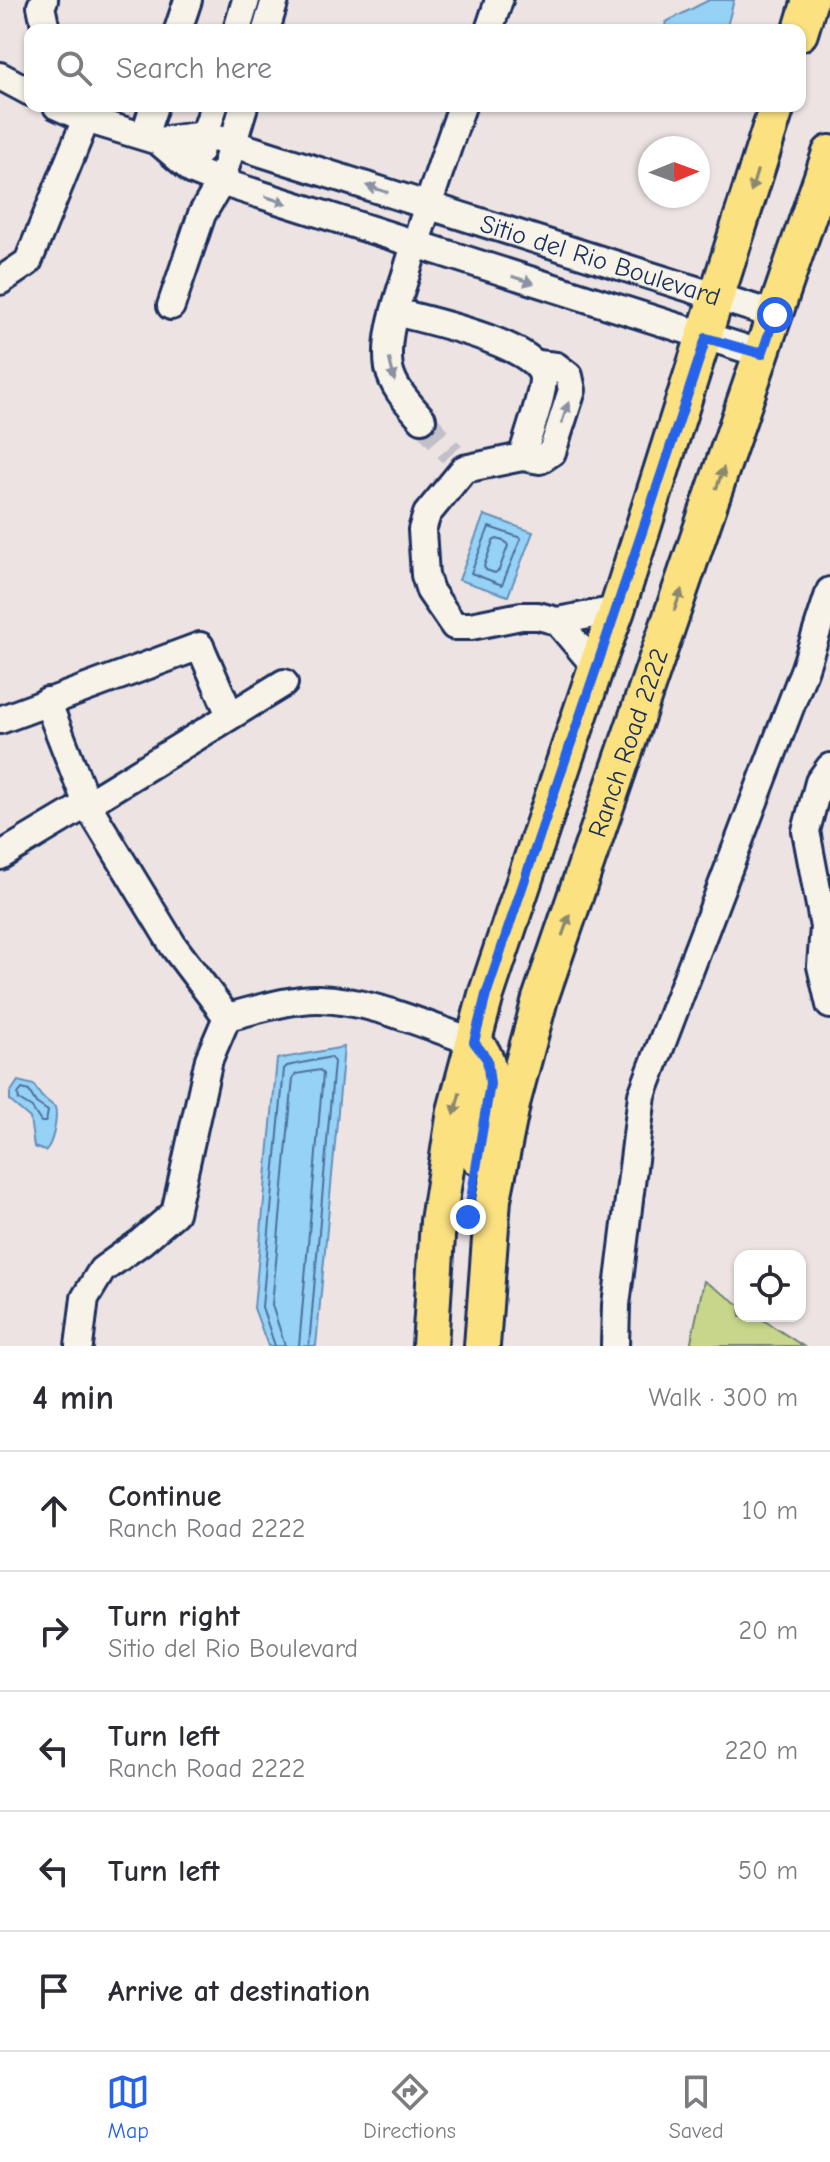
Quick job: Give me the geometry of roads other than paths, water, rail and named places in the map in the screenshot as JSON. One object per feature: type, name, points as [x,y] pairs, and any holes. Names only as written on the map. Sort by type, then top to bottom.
[{"type":"main road","points":[[803,24],[810,0]]},
{"type":"main road","name":"Ranch Road 2222","points":[[430,1346],[438,1221],[455,1111],[486,995],[617,610],[706,338],[775,112]]},
{"type":"main road","name":"Ranch Road 2222","points":[[483,1331],[493,1199],[513,1100],[540,999],[830,153]]},
{"type":"main road","points":[[474,1042],[487,1059],[490,1084],[468,1217],[465,1263],[472,1302],[483,1331]]},
{"type":"street","points":[[44,0],[41,6],[45,24]]},
{"type":"street","points":[[180,24],[188,0]]},
{"type":"street","points":[[239,24],[246,0]]},
{"type":"street","points":[[268,24],[275,0]]},
{"type":"street","points":[[491,24],[499,0]]},
{"type":"street","points":[[0,76],[24,89]]},
{"type":"street","name":"Sitio del Rio Boulevard","points":[[71,112],[151,138],[205,135],[775,315]]},
{"type":"street","points":[[151,138],[153,112]]},
{"type":"street","points":[[202,214],[193,171],[212,112]]},
{"type":"street","points":[[171,306],[202,214],[221,182],[242,112]]},
{"type":"street","points":[[422,419],[398,390],[389,369],[389,347],[395,312],[460,112]]},
{"type":"street","points":[[0,281],[28,262],[86,119]]},
{"type":"street","name":"Sitio del Rio Boulevard","points":[[151,138],[193,171],[221,182],[762,354]]},
{"type":"street","points":[[395,312],[468,331],[526,356],[538,364],[543,377],[522,457],[458,462],[427,514],[422,530],[422,549],[430,591],[454,626],[471,626],[521,616],[557,621],[617,610]]},
{"type":"street","points":[[615,1346],[616,1305],[642,1095],[805,668],[830,591]]},
{"type":"street","points":[[557,621],[596,667]]},
{"type":"street","points":[[0,720],[200,646],[230,715]]},
{"type":"street","points":[[0,856],[284,683]]},
{"type":"street","points":[[47,701],[87,804],[174,947],[227,1017]]},
{"type":"street","points":[[830,767],[819,782],[806,831],[824,927],[821,966],[830,1005]]},
{"type":"street","points":[[227,1017],[275,1005],[318,999],[370,1007],[474,1042]]},
{"type":"street","points":[[79,1346],[85,1298],[102,1270],[175,1213],[209,1059],[227,1017]]},
{"type":"street","points":[[616,1305],[630,1346]]},
{"type":"water","points":[[709,0],[734,0],[728,24],[666,22]]},
{"type":"water","points":[[484,515],[533,532],[508,596],[459,580]]},
{"type":"water","points":[[344,1047],[316,1346],[268,1346],[254,1308],[277,1059]]},
{"type":"water","points":[[18,1081],[34,1085],[41,1096],[55,1107],[54,1130],[45,1151],[34,1147],[30,1118],[10,1101],[10,1093]]},
{"type":"tunnel","points":[[422,419],[452,454]]}]
